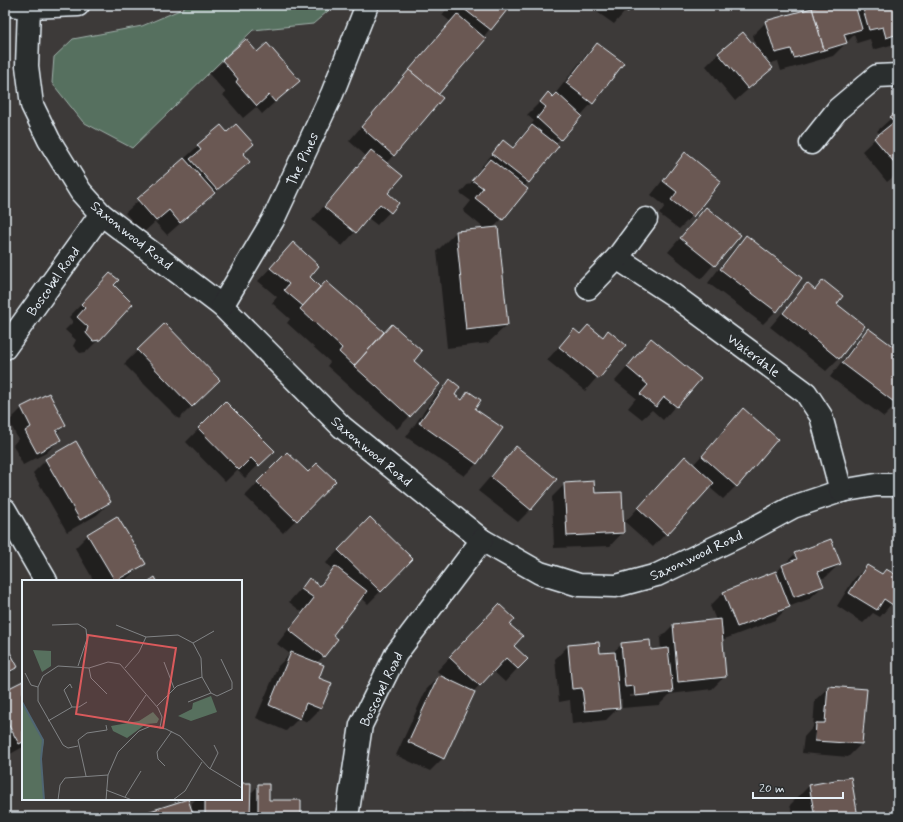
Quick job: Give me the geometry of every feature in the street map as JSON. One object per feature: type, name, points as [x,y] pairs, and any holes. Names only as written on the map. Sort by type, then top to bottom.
[{"type":"street","points":[[20,6],[78,5]]},
{"type":"street","name":"The Pines","points":[[222,306],[273,220],[332,94],[367,5]]},
{"type":"street","name":"Saxonwood Road","points":[[20,6],[32,105],[49,140],[81,192],[101,214],[222,306],[342,428],[482,540],[540,573],[579,586],[616,586],[657,575],[793,507],[841,491],[876,485],[898,485]]},
{"type":"street","points":[[811,143],[838,109],[877,76],[898,75]]},
{"type":"street","name":"Boscobel Road","points":[[5,348],[101,214]]},
{"type":"street","points":[[588,288],[617,258],[646,219]]},
{"type":"street","name":"Waterdale","points":[[617,258],[672,294],[806,394],[821,416],[841,491]]},
{"type":"street","points":[[5,510],[45,580]]},
{"type":"street","name":"Boscobel Road","points":[[347,817],[361,725],[396,654],[482,540]]},
{"type":"green space","points":[[187,5],[335,5],[313,24],[253,30],[132,148],[83,122],[52,83],[54,57],[73,39],[142,26],[182,9]]},
{"type":"building","points":[[459,5],[511,5],[491,30]]},
{"type":"building","points":[[618,5],[633,5],[628,12]]},
{"type":"building","points":[[823,5],[855,5],[862,29],[844,34],[847,43],[824,50],[812,8]]},
{"type":"building","points":[[862,5],[896,5],[898,7],[898,34],[886,38],[883,27],[869,30]]},
{"type":"building","points":[[812,8],[824,50],[794,58],[791,49],[775,53],[765,21]]},
{"type":"building","points":[[457,14],[486,39],[438,95],[409,70]]},
{"type":"building","points":[[743,32],[773,68],[748,89],[718,53]]},
{"type":"building","points":[[246,39],[257,52],[267,43],[300,81],[275,102],[269,95],[257,106],[236,82],[238,79],[222,60]]},
{"type":"building","points":[[597,43],[624,63],[593,104],[566,83]]},
{"type":"building","points":[[409,70],[443,98],[394,156],[361,127]]},
{"type":"building","points":[[548,92],[553,97],[557,93],[582,116],[561,140],[537,118],[546,107],[540,102]]},
{"type":"building","points":[[898,110],[898,167],[874,138],[894,122],[890,117]]},
{"type":"building","points":[[236,124],[254,144],[243,154],[250,162],[217,190],[190,159],[201,150],[197,145],[221,125],[227,132]]},
{"type":"building","points":[[532,125],[559,146],[529,183],[492,154],[503,140],[513,148]]},
{"type":"building","points":[[371,150],[403,176],[388,193],[399,203],[391,213],[380,204],[356,233],[324,207]]},
{"type":"building","points":[[685,152],[721,181],[693,217],[671,200],[677,192],[663,181]]},
{"type":"building","points":[[184,158],[215,193],[180,223],[169,210],[156,221],[137,199]]},
{"type":"building","points":[[490,159],[528,189],[503,220],[475,198],[483,188],[472,180]]},
{"type":"building","points":[[706,207],[741,235],[715,266],[680,238]]},
{"type":"building","points":[[498,227],[508,325],[466,330],[456,231]]},
{"type":"building","points":[[746,235],[802,278],[777,312],[720,269]]},
{"type":"building","points":[[293,242],[319,266],[310,277],[320,287],[303,306],[284,290],[289,284],[270,268]]},
{"type":"building","points":[[110,273],[119,280],[114,285],[133,304],[100,340],[93,341],[86,333],[88,327],[77,317],[85,308],[81,304]]},
{"type":"building","points":[[823,280],[843,296],[837,304],[865,326],[839,359],[783,313],[807,283],[815,290]]},
{"type":"building","points":[[326,281],[384,332],[354,366],[339,352],[342,348],[300,309]]},
{"type":"building","points":[[165,323],[220,380],[192,407],[137,350]]},
{"type":"building","points":[[392,324],[422,351],[414,361],[440,384],[410,417],[354,366]]},
{"type":"building","points":[[588,325],[603,337],[608,330],[626,345],[599,379],[559,347],[574,329],[580,334]]},
{"type":"building","points":[[868,328],[898,350],[898,405],[842,363]]},
{"type":"building","points":[[651,338],[701,379],[677,407],[664,397],[656,407],[640,394],[648,385],[627,367]]},
{"type":"building","points":[[450,379],[460,387],[455,395],[462,400],[468,391],[481,400],[475,409],[503,428],[477,464],[419,423]]},
{"type":"building","points":[[49,393],[66,425],[56,431],[61,440],[37,453],[25,431],[31,427],[21,407]]},
{"type":"building","points":[[225,401],[275,451],[259,466],[251,458],[239,470],[198,428]]},
{"type":"building","points":[[743,408],[778,439],[737,487],[702,456]]},
{"type":"building","points":[[76,441],[111,502],[80,520],[45,459]]},
{"type":"building","points":[[516,446],[557,479],[531,510],[491,477]]},
{"type":"building","points":[[287,452],[308,472],[317,463],[336,481],[297,521],[257,482]]},
{"type":"building","points":[[685,456],[714,483],[667,535],[638,508]]},
{"type":"building","points":[[594,481],[595,493],[622,492],[624,533],[567,536],[564,483]]},
{"type":"building","points":[[117,516],[146,564],[114,580],[87,534]]},
{"type":"building","points":[[370,517],[413,559],[381,592],[338,550]]},
{"type":"building","points":[[831,539],[841,564],[818,572],[824,586],[794,597],[782,565],[797,559],[794,553]]},
{"type":"building","points":[[867,565],[882,574],[886,569],[898,576],[898,598],[893,605],[884,599],[877,610],[849,593]]},
{"type":"building","points":[[335,566],[367,591],[333,635],[338,639],[324,657],[289,630],[314,598],[301,589],[309,578],[320,586]]},
{"type":"building","points":[[776,571],[790,607],[737,627],[723,592]]},
{"type":"building","points":[[499,604],[515,619],[510,625],[523,636],[514,646],[528,659],[518,669],[506,658],[480,686],[449,657]]},
{"type":"building","points":[[721,619],[726,677],[678,682],[673,624]]},
{"type":"building","points":[[650,640],[651,650],[668,648],[673,692],[635,696],[634,686],[625,687],[621,643]]},
{"type":"building","points":[[599,642],[600,653],[615,652],[620,708],[585,711],[582,688],[572,689],[568,645]]},
{"type":"building","points":[[5,643],[18,667],[5,674]]},
{"type":"building","points":[[291,652],[324,665],[319,678],[332,683],[321,709],[306,703],[300,719],[269,705]]},
{"type":"building","points":[[439,675],[475,692],[444,759],[408,742]]},
{"type":"building","points":[[22,682],[22,742],[19,744],[8,724],[5,726],[5,690]]},
{"type":"building","points":[[828,686],[867,689],[862,744],[815,741],[816,723],[825,723]]},
{"type":"building","points":[[851,777],[858,817],[815,817],[809,785]]},
{"type":"building","points":[[242,783],[251,783],[250,817],[205,817],[205,800],[242,800]]},
{"type":"building","points":[[258,784],[269,784],[269,800],[301,800],[301,817],[258,817]]},
{"type":"building","points":[[188,800],[194,817],[149,817],[147,812]]},
{"type":"building","points":[[140,814],[141,817],[130,817]]},
{"type":"building","points":[[463,815],[472,816],[474,817],[461,817]]}]
